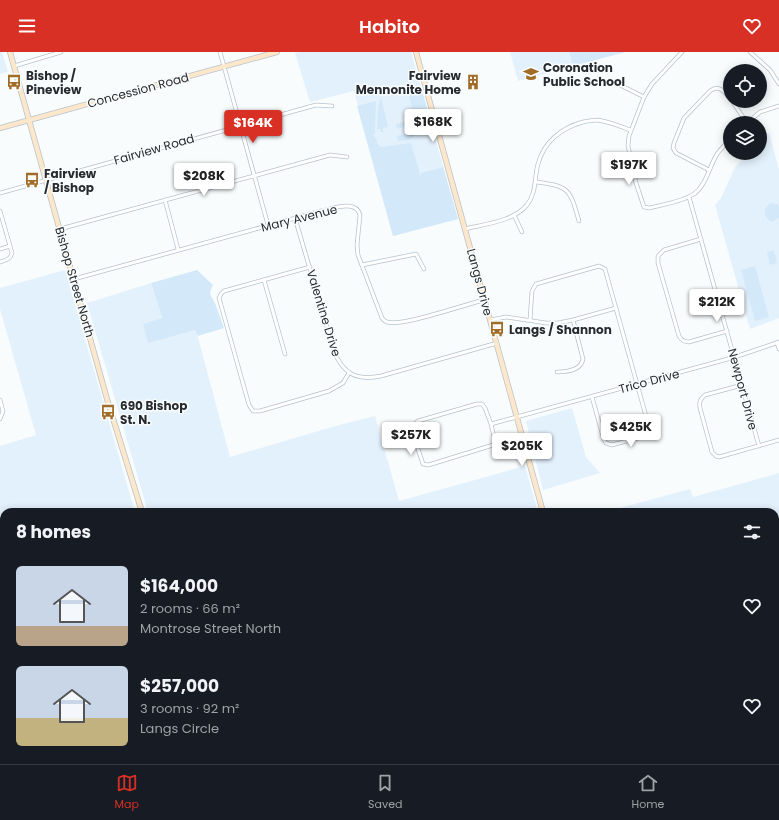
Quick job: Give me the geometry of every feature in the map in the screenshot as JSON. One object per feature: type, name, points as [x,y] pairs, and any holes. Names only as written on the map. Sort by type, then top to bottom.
[{"type":"main road","name":"Bishop Street North","points":[[10,52],[109,405],[141,508]]},
{"type":"main road","name":"Concession Road","points":[[0,128],[277,52]]},
{"type":"main road","name":"Langs Drive","points":[[416,52],[542,508]]},
{"type":"street","points":[[14,66],[61,52]]},
{"type":"street","points":[[220,52],[268,225]]},
{"type":"street","points":[[682,52],[652,84],[644,96],[630,130],[628,146],[636,183],[644,207],[650,208],[689,197],[700,189],[709,170],[723,147]]},
{"type":"street","points":[[750,52],[770,70],[779,84]]},
{"type":"street","points":[[616,83],[644,96]]},
{"type":"street","points":[[709,170],[676,153],[674,143],[684,118],[714,88],[720,88],[723,90]]},
{"type":"street","name":"Fairview Road","points":[[0,193],[316,105],[332,106]]},
{"type":"street","points":[[755,116],[760,112],[779,106]]},
{"type":"street","points":[[465,229],[514,215],[526,205],[534,193],[538,162],[546,146],[554,137],[566,128],[580,123],[597,120],[630,130]]},
{"type":"street","points":[[60,229],[330,155],[347,157]]},
{"type":"street","points":[[536,182],[555,184],[564,188],[570,195],[579,221]]},
{"type":"street","name":"Newport Drive","points":[[689,197],[759,446],[779,440]]},
{"type":"street","points":[[165,200],[178,249]]},
{"type":"street","name":"Mary Avenue","points":[[74,279],[178,249],[320,211],[350,205],[359,211],[360,215],[357,245],[358,255],[382,318],[385,321],[409,320],[484,300]]},
{"type":"street","points":[[0,211],[12,253],[8,260],[0,262]]},
{"type":"street","points":[[514,215],[522,232]]},
{"type":"street","name":"Valentine Drive","points":[[295,218],[334,351],[339,363],[349,373]]},
{"type":"street","points":[[701,239],[664,250],[658,256],[658,263],[681,339],[688,342],[727,331]]},
{"type":"street","points":[[0,249],[10,246]]},
{"type":"street","points":[[362,265],[416,254],[424,269]]},
{"type":"street","points":[[530,320],[532,291],[536,284],[599,266],[604,268],[649,428],[647,434],[612,445],[606,443],[592,397]]},
{"type":"street","points":[[310,267],[224,291],[219,298],[250,408],[253,411],[260,412],[329,391],[343,383],[349,373],[364,378],[381,376],[497,343]]},
{"type":"street","points":[[264,280],[285,354]]},
{"type":"street","points":[[490,320],[506,317],[552,323],[573,320],[616,308]]},
{"type":"street","points":[[557,372],[564,372],[579,367],[582,364],[583,359],[573,320]]},
{"type":"street","points":[[778,342],[779,349]]},
{"type":"street","name":"Trico Drive","points":[[491,424],[735,357],[778,342]]},
{"type":"street","points":[[742,384],[706,395],[702,398],[700,408],[710,446],[712,452],[719,457],[759,446]]},
{"type":"street","points":[[0,400],[3,414],[0,419]]},
{"type":"street","points":[[477,404],[482,404],[485,408],[491,424],[494,441],[493,445],[428,465],[423,464],[421,460],[412,431],[412,426],[418,421],[477,404]]},
{"type":"shaded area","points":[[0,52],[2,52],[8,72],[0,74]]},
{"type":"shaded area","points":[[411,52],[458,219],[393,236],[354,91],[310,102],[295,53]]},
{"type":"shaded area","name":"Coronation Public School","points":[[510,52],[569,52],[573,66],[518,81]]},
{"type":"shaded area","points":[[569,52],[626,52],[573,66]]},
{"type":"shaded area","points":[[422,91],[427,108],[413,111],[409,96]]},
{"type":"shaded area","points":[[381,97],[388,127],[383,128],[383,132],[381,132],[380,129],[377,129],[378,107]]},
{"type":"shaded area","points":[[376,101],[375,133],[373,135],[378,145],[382,147],[411,143],[421,177],[421,173],[443,167],[458,219],[393,236],[357,106]]},
{"type":"shaded area","points":[[427,110],[432,126],[417,113]]},
{"type":"shaded area","points":[[415,113],[431,127],[418,130],[417,128],[420,127],[419,122],[416,123]]},
{"type":"shaded area","points":[[408,121],[410,125],[397,129],[396,124]]},
{"type":"shaded area","points":[[416,131],[417,133],[409,140],[398,141],[397,136]]},
{"type":"shaded area","points":[[769,133],[779,169],[779,318],[750,329],[715,205],[721,198],[735,167],[742,160],[767,160],[767,135]]},
{"type":"shaded area","points":[[771,203],[777,204],[779,207],[779,218],[772,222],[765,216],[765,210]]},
{"type":"shaded area","points":[[774,250],[777,263],[770,265],[767,252]]},
{"type":"shaded area","points":[[755,266],[769,317],[755,321],[741,270]]},
{"type":"shaded area","points":[[65,270],[134,508],[0,508],[0,446],[36,435],[0,309],[0,288]]},
{"type":"shaded area","points":[[197,270],[213,285],[210,292],[211,296],[224,328],[198,336],[195,330],[148,343],[143,324],[162,318],[151,283]]},
{"type":"shaded area","points":[[151,283],[162,319],[196,330],[230,457],[375,416],[399,501],[525,466],[537,508],[147,508],[87,303]]},
{"type":"shaded area","points":[[572,408],[586,457],[600,473],[543,490],[526,421]]},
{"type":"shaded area","points":[[779,473],[779,508],[620,508],[690,489],[693,497]]},
{"type":"place","name":"Coronation Public School","points":[[531,74]]},
{"type":"place","name":"Bishop / Pineview","points":[[14,82]]},
{"type":"place","name":"Fairview Mennonite Home","points":[[473,82]]},
{"type":"place","name":"Fairview / Bishop","points":[[32,180]]},
{"type":"place","name":"Langs / Shannon","points":[[497,329]]},
{"type":"place","name":"690 Bishop St. N.","points":[[108,412]]}]
